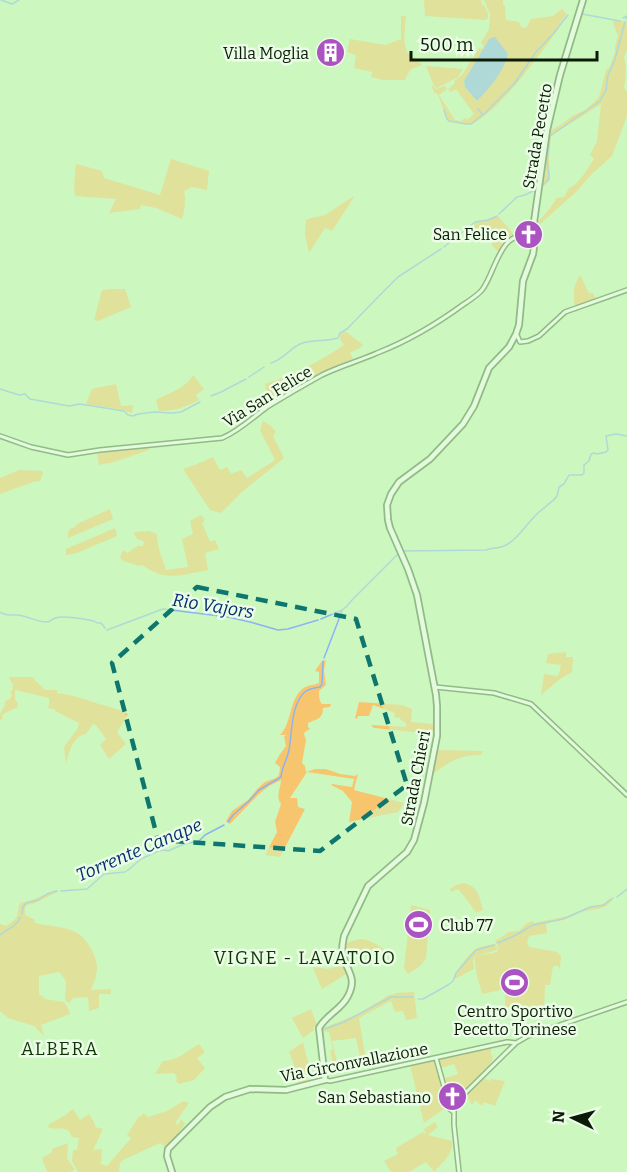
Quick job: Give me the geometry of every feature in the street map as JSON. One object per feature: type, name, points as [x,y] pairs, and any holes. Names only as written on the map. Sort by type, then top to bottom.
[{"type":"main road","name":"Strada Pecetto","points":[[516,334],[523,281],[533,254],[534,224],[547,130],[560,75],[583,0]]},
{"type":"main road","name":"Strada Chieri","points":[[325,1080],[319,1028],[345,1001],[351,986],[351,973],[342,951],[344,936],[368,886],[411,846],[419,826],[437,736],[435,687],[417,595],[390,528],[387,514],[388,500],[394,488],[404,477],[430,459],[463,424],[474,406],[489,368],[509,346],[516,334]]},
{"type":"main road","name":"Via Circonvallazione","points":[[172,1172],[166,1156],[168,1149],[204,1112],[222,1099],[250,1089],[286,1090],[325,1080]]},
{"type":"street","name":"Via San Felice","points":[[0,436],[31,447],[68,455],[222,438],[232,434],[269,406],[323,375],[395,345],[444,319],[482,290],[505,245],[514,237],[522,235],[533,242]]},
{"type":"street","points":[[509,346],[539,336],[565,312],[627,290]]},
{"type":"street","points":[[516,334],[520,342]]},
{"type":"street","points":[[435,687],[494,693],[531,704],[627,795]]},
{"type":"street","points":[[452,1108],[516,1043],[528,1036],[627,1002]]},
{"type":"street","name":"Via Circonvallazione","points":[[325,1080],[330,1081],[509,1042],[516,1043]]},
{"type":"street","points":[[436,1058],[452,1108],[459,1172]]},
{"type":"highlighted area","points":[[197,587],[356,619],[407,785],[320,851],[158,840],[112,663]]},
{"type":"shaded area","points":[[424,0],[481,0],[488,18],[486,20],[425,16]]},
{"type":"shaded area","points":[[484,0],[503,0],[506,20],[519,22],[521,27],[526,28],[531,19],[553,16],[562,9],[567,14],[531,66],[498,104],[473,124],[450,121],[431,85],[436,89],[445,86],[447,89],[439,95],[455,120],[461,121],[465,118],[467,120],[474,114],[456,89],[451,92],[448,89],[462,75],[479,48],[482,49],[484,46],[481,43],[489,29],[490,14]],"holes":[[[491,39],[499,75],[477,101],[465,87],[464,81]]]},
{"type":"shaded area","points":[[401,16],[406,16],[404,38],[408,53],[422,65],[410,70],[405,80],[383,80],[371,77],[372,72],[354,68],[356,55],[347,52],[350,39],[385,45],[401,39]]},
{"type":"shaded area","points":[[615,20],[627,22],[624,88],[627,91],[627,116],[612,156],[539,225],[535,250],[536,223],[556,198],[564,197],[569,188],[576,184],[594,159],[590,155],[597,141],[601,104],[551,136],[550,180],[540,189],[548,132],[585,110],[599,97],[606,70],[615,53],[618,36],[613,23]]},
{"type":"shaded area","points":[[426,66],[463,69],[458,77],[437,88]]},
{"type":"shaded area","points":[[171,159],[209,171],[207,190],[192,187],[184,191],[185,205],[182,219],[156,208],[141,205],[140,209],[109,213],[116,199],[75,196],[76,164],[102,171],[104,178],[160,195]]},
{"type":"shaded area","points":[[354,196],[332,231],[325,228],[309,253],[305,234],[306,220],[325,215]]},
{"type":"shaded area","points":[[498,216],[515,236],[500,252],[492,245],[493,242],[473,232],[475,223]]},
{"type":"shaded area","points":[[580,275],[589,293],[593,293],[596,299],[575,307],[574,290]]},
{"type":"shaded area","points":[[125,289],[131,307],[98,321],[94,320],[102,290]]},
{"type":"shaded area","points":[[345,331],[363,346],[350,353],[353,359],[323,373],[270,405],[265,384],[306,368],[344,345],[340,335]]},
{"type":"shaded area","points":[[193,375],[204,389],[196,395],[199,400],[180,408],[159,411],[156,400],[182,387]]},
{"type":"shaded area","points":[[116,384],[121,406],[133,405],[132,413],[86,404],[92,389]]},
{"type":"shaded area","points":[[263,421],[276,432],[273,436],[284,458],[243,491],[221,513],[210,510],[183,469],[213,457],[220,470],[227,467],[231,474],[241,470],[247,478],[275,460],[260,430]]},
{"type":"shaded area","points":[[148,447],[149,450],[99,466],[97,451]]},
{"type":"shaded area","points":[[19,470],[42,471],[43,473],[40,481],[0,494],[0,478]]},
{"type":"shaded area","points":[[110,509],[113,519],[68,538],[71,528]]},
{"type":"shaded area","points":[[201,515],[205,520],[202,523],[210,542],[215,540],[219,549],[205,553],[208,570],[174,576],[159,574],[142,565],[123,561],[120,557],[124,550],[127,553],[138,546],[143,546],[143,541],[137,539],[135,532],[149,531],[157,534],[166,570],[188,567],[182,539],[193,534],[190,521]]},
{"type":"shaded area","points":[[115,528],[117,536],[77,553],[66,555],[66,549]]},
{"type":"shaded area","points":[[566,652],[566,657],[573,657],[572,672],[541,695],[544,674],[557,676],[561,665],[546,663],[548,654]]},
{"type":"shaded area","points":[[326,660],[324,670],[326,685],[319,691],[319,696],[322,704],[331,704],[330,707],[323,708],[319,718],[308,723],[310,729],[304,734],[306,740],[302,763],[306,772],[326,769],[340,774],[355,776],[358,774],[354,790],[404,803],[398,812],[349,822],[352,802],[343,791],[331,785],[352,787],[354,779],[307,772],[290,798],[297,798],[298,807],[305,809],[280,857],[265,855],[277,832],[275,822],[281,804],[278,795],[281,780],[258,795],[230,824],[226,821],[232,811],[248,800],[258,788],[279,775],[280,767],[275,763],[286,746],[284,737],[286,735],[280,735],[287,724],[296,697],[305,687],[319,683],[319,672],[315,671],[321,662]]},
{"type":"shaded area","points":[[9,677],[32,677],[45,690],[57,690],[57,693],[82,698],[128,714],[117,732],[126,744],[109,759],[100,745],[106,739],[93,724],[86,734],[75,741],[66,764],[64,747],[78,728],[79,723],[55,709],[47,708],[49,698],[15,690],[18,707],[5,713],[2,716],[3,719],[0,720],[4,704],[12,695],[10,692],[13,685]]},
{"type":"shaded area","points":[[359,702],[403,705],[412,709],[411,722],[434,724],[434,734],[374,728],[371,725],[406,727],[406,723],[394,717],[395,713],[373,705],[369,716],[358,716],[357,719],[355,718]]},
{"type":"shaded area","points":[[436,750],[483,751],[481,755],[454,760],[431,776]]},
{"type":"shaded area","points":[[464,883],[476,890],[483,910],[476,913],[458,889],[451,892],[450,889]]},
{"type":"shaded area","points":[[56,890],[57,892],[26,905],[25,915],[35,920],[34,923],[70,930],[83,938],[92,950],[97,963],[96,976],[91,990],[111,989],[111,994],[99,994],[99,1008],[89,1011],[88,997],[73,998],[69,1003],[65,1000],[66,981],[59,972],[39,976],[39,995],[45,999],[64,1002],[70,1014],[41,1025],[44,1036],[34,1026],[8,1018],[0,1011],[0,924],[6,926],[14,921],[20,903]]},
{"type":"shaded area","points":[[611,898],[612,900],[603,907],[546,924],[547,933],[529,936],[527,942],[529,947],[557,952],[561,956],[560,969],[558,966],[553,966],[550,985],[545,985],[544,1011],[505,1007],[505,991],[482,994],[475,956],[474,969],[453,980],[473,951],[495,944],[497,950],[476,956],[498,951],[498,946],[495,941],[508,932],[519,931],[527,923],[533,921],[534,923],[568,916],[601,905]]},
{"type":"shaded area","name":"Club 77","points":[[411,905],[430,910],[426,959],[408,974],[404,968]]},
{"type":"shaded area","points":[[361,939],[386,951],[344,954],[344,943]]},
{"type":"shaded area","points":[[342,965],[348,973],[322,989],[313,968],[328,969]]},
{"type":"shaded area","points":[[414,992],[417,1018],[406,1020],[403,1011],[395,1012],[391,1001],[359,1018],[365,1055],[360,1057],[356,1038],[332,1041],[339,1069],[334,1070],[329,1032],[321,1032],[321,1029],[358,1014],[389,995]]},
{"type":"shaded area","points":[[311,1009],[317,1025],[303,1038],[292,1018]]},
{"type":"shaded area","points":[[303,1042],[310,1070],[305,1072],[307,1081],[298,1083],[289,1052]]},
{"type":"shaded area","points":[[199,1044],[205,1052],[197,1058],[205,1068],[194,1080],[179,1084],[174,1073],[155,1074],[163,1061],[177,1057]]},
{"type":"shaded area","points":[[491,1049],[493,1056],[491,1064],[455,1100],[455,1092],[451,1091],[451,1094],[447,1094],[442,1079],[458,1074],[454,1064],[441,1068],[441,1072],[438,1059]]},
{"type":"shaded area","points":[[434,1060],[440,1075],[445,1106],[424,1123],[410,1065]]},
{"type":"shaded area","points":[[482,1078],[491,1081],[491,1079],[505,1081],[495,1106],[484,1102],[482,1106],[475,1100],[471,1104],[466,1094]]},
{"type":"shaded area","points":[[184,1101],[189,1103],[175,1123],[178,1125],[181,1119],[185,1124],[176,1136],[177,1138],[167,1148],[160,1143],[123,1160],[120,1163],[119,1172],[78,1172],[72,1161],[73,1150],[77,1150],[79,1138],[72,1137],[66,1129],[49,1128],[48,1125],[73,1109],[80,1120],[89,1114],[95,1127],[103,1129],[93,1150],[102,1149],[101,1164],[107,1166],[131,1138],[127,1135],[139,1116],[141,1117],[143,1113],[148,1117],[167,1111]]},
{"type":"shaded area","points":[[435,1122],[438,1127],[428,1135],[452,1141],[451,1150],[444,1162],[434,1172],[426,1162],[409,1172],[391,1172],[384,1161],[398,1154],[396,1148],[423,1132],[426,1134],[424,1129]]},
{"type":"shaded area","points":[[68,1143],[67,1158],[75,1170],[47,1172],[42,1158],[52,1152],[52,1149]]},
{"type":"water","points":[[493,37],[508,54],[499,74],[477,101],[465,87],[464,81],[489,39]]},
{"type":"waterway","points":[[1,0],[12,4],[19,0]]},
{"type":"waterway","points":[[582,14],[620,21]]},
{"type":"waterway","points":[[444,110],[449,121],[471,124],[514,84],[536,52],[568,15]]},
{"type":"waterway","points":[[623,18],[627,16]]},
{"type":"waterway","points":[[542,186],[549,176],[547,161],[550,136],[600,101],[606,90],[608,75],[625,22]]},
{"type":"waterway","points":[[478,109],[483,115]]},
{"type":"waterway","points":[[499,214],[517,197],[537,189]]},
{"type":"waterway","points":[[444,247],[475,222],[497,216]]},
{"type":"waterway","points":[[379,296],[398,277],[441,249]]},
{"type":"waterway","points":[[271,363],[300,344],[338,338],[340,333],[347,329],[378,297]]},
{"type":"waterway","points":[[249,377],[264,367]]},
{"type":"waterway","points":[[211,396],[246,379]]},
{"type":"waterway","points":[[0,389],[19,395],[25,394],[30,399],[69,406],[80,404],[124,411],[133,416],[154,412],[181,412],[200,402]]},
{"type":"waterway","name":"Rio Vajors","points":[[402,551],[486,550],[504,546],[517,537],[557,496],[559,487],[564,484],[569,475],[584,473],[584,465],[589,461],[591,454],[608,450],[606,436],[616,434],[627,436]]},
{"type":"waterway","name":"Rio Vajors","points":[[321,619],[346,607],[398,554]]},
{"type":"waterway","name":"Rio Vajors","points":[[107,630],[163,609],[228,617],[278,630],[318,620]]},
{"type":"waterway","name":"Torrente Canape","points":[[324,658],[342,611]]},
{"type":"waterway","name":"Rio Vajors","points":[[0,612],[43,622],[59,617],[79,618],[101,623],[105,628]]},
{"type":"waterway","name":"Torrente Canape","points":[[228,822],[259,790],[281,777],[289,750],[297,702],[306,691],[320,687],[322,684],[323,661]]},
{"type":"waterway","name":"Torrente Canape","points":[[61,891],[87,889],[104,874],[125,872],[141,859],[158,851],[168,851],[199,841],[205,835],[224,825]]},
{"type":"waterway","points":[[617,897],[627,889]]},
{"type":"waterway","name":"Torrente Canape","points":[[22,914],[26,903],[57,891]]},
{"type":"waterway","points":[[498,943],[533,925],[563,919],[590,907],[604,905],[613,898]]},
{"type":"waterway","points":[[0,935],[15,925],[20,917]]},
{"type":"waterway","points":[[418,999],[423,999],[453,981],[456,973],[476,950],[494,945]]},
{"type":"waterway","points":[[322,1030],[344,1022],[391,997],[413,997]]},
{"type":"place","name":"Villa Moglia","points":[[330,53]]},
{"type":"place","name":"San Felice","points":[[528,234]]},
{"type":"place","name":"Club 77","points":[[419,925]]},
{"type":"place","name":"Centro Sportivo Pecetto Torinese","points":[[515,983]]},
{"type":"place","name":"San Sebastiano","points":[[452,1097]]},
{"type":"district","name":"VIGNE - LAVATOIO","points":[[305,958]]},
{"type":"district","name":"ALBERA","points":[[60,1049]]}]
